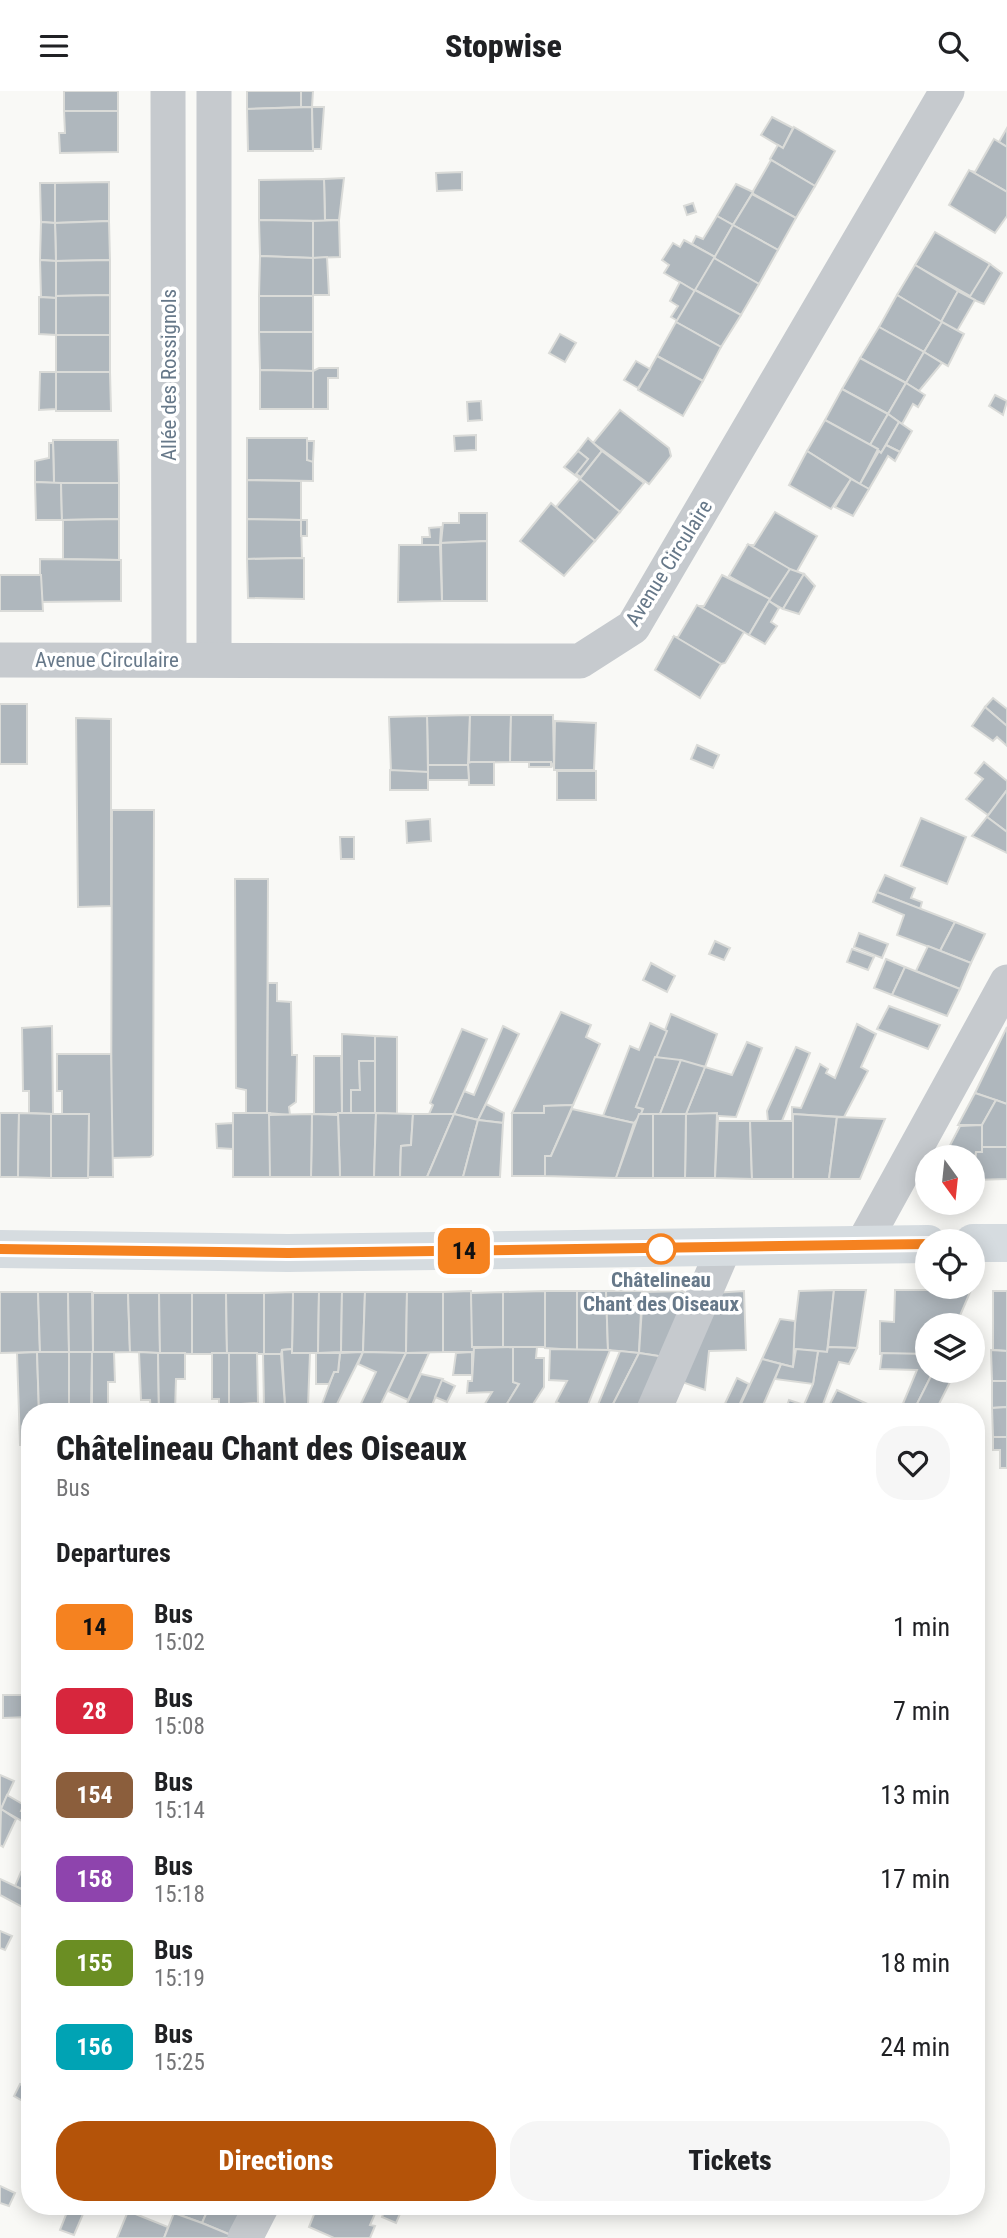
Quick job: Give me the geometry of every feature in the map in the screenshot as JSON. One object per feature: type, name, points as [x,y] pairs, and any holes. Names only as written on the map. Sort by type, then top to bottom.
[{"type":"main road","points":[[985,1243],[1007,1243]]},
{"type":"main road","points":[[0,1249],[302,1253],[915,1244]]},
{"type":"street","name":"Allée des Rossignols","points":[[168,91],[169,659]]},
{"type":"street","points":[[214,91],[214,659]]},
{"type":"street","name":"Avenue Circulaire","points":[[0,660],[580,661],[633,627],[947,91]]},
{"type":"street","points":[[863,1244],[1007,982]]},
{"type":"street","points":[[657,1403],[724,1248]]},
{"type":"street","points":[[245,2238],[257,2215]]},
{"type":"building","points":[[64,91],[118,91],[118,111],[64,111]]},
{"type":"building","points":[[247,91],[301,91],[301,107],[247,109]]},
{"type":"building","points":[[301,91],[313,91],[312,107],[301,107]]},
{"type":"building","points":[[312,107],[313,151],[248,151],[247,109]]},
{"type":"building","points":[[312,107],[324,107],[321,149],[313,149]]},
{"type":"building","points":[[64,111],[118,111],[118,152],[60,153],[59,133],[65,133]]},
{"type":"building","points":[[772,117],[793,128],[783,148],[761,135]]},
{"type":"building","points":[[794,127],[835,151],[815,186],[770,159],[778,145],[783,148]]},
{"type":"building","points":[[1007,128],[1007,147],[999,142]]},
{"type":"building","points":[[994,139],[1007,147],[1007,192],[971,171],[975,172]]},
{"type":"building","points":[[771,160],[815,186],[796,218],[752,193]]},
{"type":"building","points":[[969,170],[1007,192],[1007,216],[995,233],[949,205]]},
{"type":"building","points":[[462,172],[462,190],[437,191],[436,173]]},
{"type":"building","points":[[344,178],[339,220],[325,220],[324,179]]},
{"type":"building","points":[[324,179],[325,221],[259,220],[259,180]]},
{"type":"building","points":[[109,182],[109,221],[55,223],[55,183]]},
{"type":"building","points":[[40,183],[55,183],[55,223],[41,222]]},
{"type":"building","points":[[736,184],[753,192],[733,225],[717,216]]},
{"type":"building","points":[[752,194],[796,218],[778,250],[733,225]]},
{"type":"building","points":[[693,203],[696,212],[687,215],[684,206]]},
{"type":"building","points":[[717,216],[733,225],[715,257],[692,244],[696,236],[703,239]]},
{"type":"building","points":[[259,220],[313,221],[313,258],[260,256]]},
{"type":"building","points":[[339,220],[340,257],[313,258],[313,221]]},
{"type":"building","points":[[109,221],[110,260],[56,261],[55,223]]},
{"type":"building","points":[[41,222],[55,223],[56,261],[40,260]]},
{"type":"building","points":[[733,225],[778,250],[759,284],[714,258]]},
{"type":"building","points":[[935,232],[990,264],[972,297],[915,265]]},
{"type":"building","points":[[684,240],[715,257],[695,291],[664,273],[669,265],[662,260],[673,243],[680,247]]},
{"type":"building","points":[[260,256],[313,258],[313,296],[259,296]]},
{"type":"building","points":[[327,257],[329,295],[313,295],[313,258]]},
{"type":"building","points":[[714,258],[759,284],[741,315],[695,290]]},
{"type":"building","points":[[40,260],[56,261],[56,298],[41,297]]},
{"type":"building","points":[[110,260],[110,295],[56,296],[56,261]]},
{"type":"building","points":[[990,264],[1002,273],[984,304],[969,298]]},
{"type":"building","points":[[915,265],[958,291],[941,322],[897,295]]},
{"type":"building","points":[[680,282],[695,291],[678,321],[671,317],[678,306],[670,301]]},
{"type":"building","points":[[695,290],[741,315],[721,347],[676,322]]},
{"type":"building","points":[[958,291],[975,300],[957,331],[941,322]]},
{"type":"building","points":[[110,295],[110,335],[56,335],[56,296]]},
{"type":"building","points":[[897,295],[942,322],[924,352],[879,327]]},
{"type":"building","points":[[259,296],[313,296],[313,332],[259,332]]},
{"type":"building","points":[[39,297],[56,298],[56,335],[39,334]]},
{"type":"building","points":[[676,322],[721,347],[703,381],[657,356]]},
{"type":"building","points":[[942,322],[964,334],[948,366],[924,352]]},
{"type":"building","points":[[879,327],[924,352],[906,383],[860,358]]},
{"type":"building","points":[[259,332],[313,332],[313,371],[260,370]]},
{"type":"building","points":[[560,334],[576,343],[565,362],[549,353]]},
{"type":"building","points":[[56,335],[110,335],[110,372],[56,372]]},
{"type":"building","points":[[924,352],[942,363],[919,391],[906,383]]},
{"type":"building","points":[[657,356],[703,381],[683,416],[638,390]]},
{"type":"building","points":[[860,358],[906,383],[888,414],[842,389]]},
{"type":"building","points":[[636,361],[650,369],[638,388],[624,380]]},
{"type":"building","points":[[319,368],[338,368],[338,378],[328,378],[328,409],[313,409],[313,371]]},
{"type":"building","points":[[260,370],[313,371],[313,409],[260,409]]},
{"type":"building","points":[[40,372],[56,372],[56,409],[39,410]]},
{"type":"building","points":[[56,372],[110,372],[111,411],[56,411]]},
{"type":"building","points":[[906,383],[925,395],[918,407],[913,404],[902,424],[888,414]]},
{"type":"building","points":[[842,389],[888,414],[870,445],[825,420]]},
{"type":"building","points":[[995,395],[1007,401],[1003,415],[989,406]]},
{"type":"building","points":[[481,401],[482,420],[468,421],[467,402]]},
{"type":"building","points":[[620,410],[669,448],[671,456],[649,484],[593,443]]},
{"type":"building","points":[[888,414],[899,422],[881,453],[870,445]]},
{"type":"building","points":[[825,420],[878,449],[860,484],[807,451]]},
{"type":"building","points":[[899,422],[912,431],[900,452],[886,445]]},
{"type":"building","points":[[476,435],[476,450],[455,451],[454,436]]},
{"type":"building","points":[[247,438],[307,438],[307,460],[313,460],[313,481],[247,480]]},
{"type":"building","points":[[588,438],[602,451],[581,477],[576,474],[588,459],[578,451]]},
{"type":"building","points":[[53,440],[118,440],[119,483],[54,483]]},
{"type":"building","points":[[307,441],[314,441],[313,462],[307,460]]},
{"type":"building","points":[[49,443],[53,443],[54,483],[35,482],[35,461],[49,458]]},
{"type":"building","points":[[886,445],[900,452],[895,461],[888,456],[869,489],[860,484],[879,451],[881,453]]},
{"type":"building","points":[[578,451],[588,459],[576,474],[580,479],[564,467]]},
{"type":"building","points":[[602,451],[644,483],[620,512],[580,479]]},
{"type":"building","points":[[807,451],[851,479],[831,509],[789,485]]},
{"type":"building","points":[[580,479],[620,512],[595,541],[556,507]]},
{"type":"building","points":[[851,479],[869,489],[853,516],[835,507]]},
{"type":"building","points":[[247,480],[301,481],[301,520],[247,519]]},
{"type":"building","points":[[35,482],[61,483],[62,520],[36,520]]},
{"type":"building","points":[[61,483],[119,483],[119,519],[62,520]]},
{"type":"building","points":[[551,503],[595,541],[564,576],[520,541]]},
{"type":"building","points":[[775,512],[817,536],[796,573],[749,545],[754,545]]},
{"type":"building","points":[[459,513],[487,513],[487,541],[441,543],[443,523],[459,523]]},
{"type":"building","points":[[119,519],[119,560],[63,559],[63,520]]},
{"type":"building","points":[[247,519],[301,520],[302,558],[247,559]]},
{"type":"building","points":[[301,520],[307,520],[307,536],[301,536]]},
{"type":"building","points":[[441,527],[440,545],[422,545],[422,537],[430,537],[429,528]]},
{"type":"building","points":[[487,541],[487,601],[442,601],[441,543]]},
{"type":"building","points":[[748,544],[790,569],[771,600],[729,576]]},
{"type":"building","points":[[399,545],[440,545],[442,601],[398,602]]},
{"type":"building","points":[[304,558],[304,599],[248,598],[247,559]]},
{"type":"building","points":[[40,559],[121,560],[121,601],[40,602]]},
{"type":"building","points":[[790,569],[804,574],[783,609],[769,601]]},
{"type":"building","points":[[804,574],[815,586],[799,614],[783,609]]},
{"type":"building","points":[[0,575],[41,575],[43,611],[0,611]]},
{"type":"building","points":[[722,575],[770,599],[749,635],[699,606],[704,606]]},
{"type":"building","points":[[769,601],[779,608],[771,622],[777,626],[765,644],[749,635]]},
{"type":"building","points":[[697,605],[744,632],[725,663],[721,664],[675,637],[678,637]]},
{"type":"building","points":[[674,636],[721,664],[700,698],[655,670]]},
{"type":"building","points":[[993,698],[1007,709],[1007,726],[985,707]]},
{"type":"building","points":[[0,704],[27,704],[27,764],[0,764]]},
{"type":"building","points":[[985,707],[1007,726],[1007,746],[997,737],[993,741],[972,726]]},
{"type":"building","points":[[470,715],[468,765],[428,765],[427,716]]},
{"type":"building","points":[[470,715],[511,715],[510,762],[469,763]]},
{"type":"building","points":[[511,715],[553,715],[554,768],[551,762],[510,762]]},
{"type":"building","points":[[427,716],[428,772],[391,772],[389,717]]},
{"type":"building","points":[[76,718],[111,719],[111,906],[78,907]]},
{"type":"building","points":[[555,721],[596,723],[594,770],[554,770]]},
{"type":"building","points":[[697,745],[719,755],[713,768],[691,759]]},
{"type":"building","points":[[494,762],[494,785],[469,785],[468,763]]},
{"type":"building","points":[[529,762],[551,762],[551,767],[529,767]]},
{"type":"building","points":[[984,762],[1007,781],[1007,790],[988,815],[966,799],[983,779],[975,773]]},
{"type":"building","points":[[428,765],[468,765],[469,780],[428,780]]},
{"type":"building","points":[[390,770],[428,772],[428,790],[390,790]]},
{"type":"building","points":[[557,771],[596,771],[596,800],[557,800]]},
{"type":"building","points":[[1007,790],[1007,832],[987,817]]},
{"type":"building","points":[[112,810],[154,810],[153,1155],[150,1157],[111,1158]]},
{"type":"building","points":[[987,817],[1007,832],[1007,853],[972,836]]},
{"type":"building","points":[[921,818],[966,837],[947,884],[901,866]]},
{"type":"building","points":[[430,819],[431,841],[407,843],[406,821]]},
{"type":"building","points":[[340,837],[354,837],[354,859],[341,859]]},
{"type":"building","points":[[885,875],[915,888],[911,898],[922,902],[920,909],[877,892]]},
{"type":"building","points":[[235,879],[268,879],[267,1113],[246,1114],[246,1090],[236,1088]]},
{"type":"building","points":[[877,892],[955,922],[940,951],[897,935],[904,915],[873,902]]},
{"type":"building","points":[[955,922],[985,934],[971,963],[940,951]]},
{"type":"building","points":[[859,933],[888,944],[882,958],[854,947]]},
{"type":"building","points":[[715,941],[730,948],[724,960],[709,954]]},
{"type":"building","points":[[928,946],[971,963],[960,989],[916,971]]},
{"type":"building","points":[[852,949],[874,957],[868,970],[847,962]]},
{"type":"building","points":[[886,959],[905,967],[892,995],[874,988]]},
{"type":"building","points":[[651,963],[675,976],[667,992],[643,980]]},
{"type":"building","points":[[905,967],[960,989],[947,1016],[892,995]]},
{"type":"building","points":[[268,983],[277,983],[277,1001],[291,1002],[292,1055],[297,1055],[296,1102],[289,1107],[290,1115],[267,1113]]},
{"type":"building","points":[[889,1006],[940,1025],[928,1049],[877,1029]]},
{"type":"building","points":[[561,1012],[591,1025],[586,1037],[600,1044],[573,1105],[544,1106],[544,1113],[512,1113]]},
{"type":"building","points":[[671,1014],[717,1034],[705,1067],[655,1057]]},
{"type":"building","points":[[650,1023],[667,1031],[636,1107],[643,1109],[641,1114],[634,1123],[603,1116],[630,1046],[639,1050]]},
{"type":"building","points":[[857,1024],[876,1034],[861,1067],[868,1071],[844,1117],[793,1114],[792,1121],[792,1107],[801,1108],[820,1064],[828,1069],[826,1073],[835,1078]]},
{"type":"building","points":[[52,1026],[53,1114],[29,1113],[29,1091],[23,1091],[22,1028]]},
{"type":"building","points":[[503,1026],[519,1034],[478,1120],[454,1114],[464,1091],[474,1095]]},
{"type":"building","points":[[1007,1027],[1007,1104],[975,1093]]},
{"type":"building","points":[[462,1029],[487,1039],[454,1114],[429,1114],[433,1105],[430,1103]]},
{"type":"building","points":[[342,1034],[375,1036],[375,1061],[359,1061],[360,1090],[351,1090],[351,1113],[342,1114]]},
{"type":"building","points":[[375,1036],[397,1037],[397,1114],[375,1113]]},
{"type":"building","points":[[747,1042],[762,1048],[736,1117],[686,1114],[705,1067],[732,1075]]},
{"type":"building","points":[[796,1047],[810,1053],[782,1121],[768,1121],[767,1111]]},
{"type":"building","points":[[57,1054],[111,1054],[113,1177],[88,1177],[89,1114],[62,1114],[62,1091],[57,1091]]},
{"type":"building","points":[[314,1056],[341,1056],[342,1114],[314,1114]]},
{"type":"building","points":[[655,1057],[681,1060],[660,1114],[641,1114],[643,1109],[636,1107]]},
{"type":"building","points":[[681,1060],[705,1067],[686,1114],[660,1114]]},
{"type":"building","points":[[359,1061],[375,1061],[375,1113],[351,1113],[351,1090],[360,1090]]},
{"type":"building","points":[[975,1093],[996,1100],[982,1125],[958,1125]]},
{"type":"building","points":[[996,1100],[1007,1104],[1007,1147],[982,1145],[982,1125]]},
{"type":"building","points":[[486,1104],[504,1113],[503,1123],[478,1120]]},
{"type":"building","points":[[573,1105],[551,1156],[545,1156],[545,1176],[512,1176],[512,1113],[544,1113],[544,1106]]},
{"type":"building","points":[[572,1109],[634,1123],[616,1178],[545,1176],[545,1156],[551,1156]]},
{"type":"building","points":[[0,1113],[19,1113],[18,1177],[0,1177]]},
{"type":"building","points":[[19,1113],[51,1114],[51,1178],[18,1177]]},
{"type":"building","points":[[233,1113],[270,1113],[270,1177],[233,1177]]},
{"type":"building","points":[[338,1113],[376,1113],[374,1177],[340,1177]]},
{"type":"building","points":[[376,1113],[413,1114],[411,1145],[401,1146],[400,1177],[374,1177]]},
{"type":"building","points":[[717,1113],[715,1178],[685,1178],[686,1114]]},
{"type":"building","points":[[51,1114],[89,1114],[88,1178],[51,1178]]},
{"type":"building","points":[[312,1114],[338,1115],[340,1177],[311,1177]]},
{"type":"building","points":[[312,1114],[311,1177],[270,1177],[269,1115]]},
{"type":"building","points":[[413,1114],[454,1114],[427,1177],[400,1177],[401,1146],[411,1145]]},
{"type":"building","points":[[454,1114],[478,1120],[463,1177],[427,1177]]},
{"type":"building","points":[[639,1114],[653,1114],[653,1178],[616,1178]]},
{"type":"building","points":[[653,1114],[686,1114],[685,1178],[653,1178]]},
{"type":"building","points":[[793,1114],[837,1117],[829,1179],[793,1179]]},
{"type":"building","points":[[718,1117],[718,1121],[750,1121],[752,1179],[715,1178]]},
{"type":"building","points":[[837,1117],[885,1119],[860,1179],[829,1179]]},
{"type":"building","points":[[478,1120],[503,1123],[500,1177],[463,1177]]},
{"type":"building","points":[[750,1121],[793,1121],[793,1179],[752,1179]]},
{"type":"building","points":[[233,1123],[233,1149],[217,1148],[216,1124]]},
{"type":"building","points":[[982,1125],[982,1145],[950,1145],[960,1126]]},
{"type":"building","points":[[985,1147],[1007,1147],[1007,1179],[985,1180]]},
{"type":"building","points":[[834,1290],[827,1352],[792,1349],[799,1291]]},
{"type":"building","points":[[834,1290],[866,1290],[857,1348],[828,1347]]},
{"type":"building","points":[[895,1290],[915,1290],[915,1299],[967,1299],[961,1313],[915,1313],[915,1354],[880,1354],[880,1321],[894,1322]]},
{"type":"building","points":[[471,1291],[474,1352],[443,1352],[443,1292]]},
{"type":"building","points":[[545,1291],[577,1291],[577,1350],[545,1348]]},
{"type":"building","points":[[545,1291],[545,1347],[503,1347],[503,1292]]},
{"type":"building","points":[[577,1291],[606,1291],[608,1350],[577,1350]]},
{"type":"building","points":[[606,1291],[642,1291],[639,1353],[608,1350]]},
{"type":"building","points":[[682,1291],[693,1297],[665,1357],[639,1353],[643,1292]]},
{"type":"building","points":[[744,1291],[746,1350],[709,1351],[705,1390],[679,1381],[713,1293]]},
{"type":"building","points":[[993,1291],[1007,1291],[1007,1351],[993,1350]]},
{"type":"building","points":[[0,1292],[38,1292],[40,1352],[0,1353]]},
{"type":"building","points":[[38,1292],[68,1292],[69,1352],[40,1352]]},
{"type":"building","points":[[68,1292],[92,1292],[93,1353],[69,1352]]},
{"type":"building","points":[[293,1292],[319,1292],[318,1353],[292,1353]]},
{"type":"building","points":[[293,1292],[292,1349],[282,1350],[281,1354],[264,1354],[264,1293]]},
{"type":"building","points":[[319,1292],[342,1292],[341,1352],[318,1353]]},
{"type":"building","points":[[342,1292],[365,1292],[363,1352],[341,1352]]},
{"type":"building","points":[[365,1292],[407,1292],[406,1353],[363,1352]]},
{"type":"building","points":[[407,1292],[443,1292],[443,1352],[406,1353]]},
{"type":"building","points":[[503,1292],[503,1347],[472,1347],[471,1293]]},
{"type":"building","points":[[93,1293],[128,1293],[130,1352],[93,1353]]},
{"type":"building","points":[[128,1293],[159,1293],[160,1353],[130,1352]]},
{"type":"building","points":[[159,1293],[192,1293],[192,1354],[160,1353]]},
{"type":"building","points":[[192,1293],[226,1293],[227,1354],[192,1354]]},
{"type":"building","points":[[226,1293],[264,1293],[264,1354],[227,1354]]},
{"type":"building","points":[[780,1319],[795,1321],[793,1367],[762,1359]]},
{"type":"building","points":[[513,1347],[513,1382],[519,1384],[507,1403],[485,1403],[492,1392],[467,1393],[468,1381],[472,1381],[474,1348]]},
{"type":"building","points":[[513,1347],[537,1347],[536,1358],[544,1358],[544,1387],[534,1403],[507,1403],[519,1384],[513,1382]]},
{"type":"building","points":[[828,1347],[857,1348],[849,1364],[839,1362],[823,1403],[805,1403],[813,1384],[818,1351],[827,1352]]},
{"type":"building","points":[[550,1349],[610,1350],[589,1403],[556,1402],[567,1381],[549,1380]]},
{"type":"building","points":[[796,1349],[818,1351],[813,1384],[775,1379],[781,1364],[793,1367]]},
{"type":"building","points":[[282,1350],[310,1353],[308,1403],[285,1403]]},
{"type":"building","points":[[991,1350],[1007,1351],[1007,1381],[992,1381]]},
{"type":"building","points":[[620,1351],[639,1353],[614,1403],[599,1403]]},
{"type":"building","points":[[37,1352],[39,1403],[21,1403],[21,1445],[20,1445],[17,1353]]},
{"type":"building","points":[[37,1352],[69,1352],[69,1403],[39,1403]]},
{"type":"building","points":[[69,1352],[92,1352],[91,1403],[69,1403]]},
{"type":"building","points":[[92,1352],[114,1352],[115,1382],[108,1382],[108,1403],[92,1403]]},
{"type":"building","points":[[139,1352],[158,1353],[159,1403],[141,1400]]},
{"type":"building","points":[[363,1352],[338,1403],[322,1403],[334,1372],[338,1372],[340,1353]]},
{"type":"building","points":[[363,1352],[406,1353],[381,1403],[361,1403],[376,1372],[358,1364]]},
{"type":"building","points":[[472,1352],[472,1375],[453,1375],[456,1353]]},
{"type":"building","points":[[158,1353],[185,1353],[185,1379],[176,1379],[175,1403],[159,1403]]},
{"type":"building","points":[[212,1353],[229,1353],[229,1403],[219,1403],[219,1399],[212,1399]]},
{"type":"building","points":[[229,1353],[257,1353],[258,1403],[229,1403]]},
{"type":"building","points":[[316,1353],[340,1353],[338,1372],[334,1372],[329,1384],[316,1384]]},
{"type":"building","points":[[406,1353],[429,1353],[408,1400],[388,1391]]},
{"type":"building","points":[[639,1353],[665,1357],[642,1403],[614,1403]]},
{"type":"building","points":[[882,1353],[915,1354],[915,1370],[880,1369]]},
{"type":"building","points":[[263,1354],[281,1354],[285,1403],[264,1403]]},
{"type":"building","points":[[762,1359],[781,1364],[764,1403],[741,1403]]},
{"type":"building","points":[[421,1374],[443,1379],[433,1403],[407,1403]]},
{"type":"building","points":[[915,1375],[915,1383],[928,1383],[918,1403],[903,1403]]},
{"type":"building","points":[[737,1378],[749,1384],[740,1403],[725,1403]]},
{"type":"building","points":[[442,1380],[455,1386],[447,1402],[435,1397]]},
{"type":"building","points":[[992,1381],[1007,1381],[1007,1407],[992,1408]]},
{"type":"building","points":[[928,1383],[950,1383],[940,1403],[918,1403]]},
{"type":"building","points":[[837,1390],[865,1403],[830,1403]]},
{"type":"building","points":[[1007,1407],[1007,1437],[993,1437],[992,1408]]},
{"type":"building","points":[[993,1437],[1007,1437],[1007,1468],[1000,1468],[1000,1450],[993,1450]]},
{"type":"building","points":[[3,1695],[21,1695],[21,1717],[3,1718]]},
{"type":"building","points":[[0,1775],[14,1781],[1,1809],[0,1809]]},
{"type":"building","points":[[7,1795],[21,1803],[21,1820],[1,1809]]},
{"type":"building","points":[[1,1809],[16,1819],[3,1847],[0,1845]]},
{"type":"building","points":[[21,1872],[21,1889],[15,1886]]},
{"type":"building","points":[[0,1879],[21,1889],[21,1906],[0,1895]]},
{"type":"building","points":[[0,1931],[12,1936],[5,1950],[0,1948]]},
{"type":"building","points":[[20,2084],[21,2084],[21,2100],[14,2096]]},
{"type":"building","points":[[0,2186],[15,2193],[9,2206],[0,2203]]},
{"type":"building","points":[[66,2215],[83,2215],[74,2235],[60,2230]]},
{"type":"building","points":[[126,2215],[138,2215],[168,2227],[164,2238],[117,2238]]},
{"type":"building","points":[[173,2215],[231,2235],[230,2238],[164,2238]]},
{"type":"building","points":[[180,2215],[206,2215],[202,2223]]},
{"type":"building","points":[[206,2215],[240,2215],[231,2235],[202,2223]]},
{"type":"building","points":[[314,2215],[374,2215],[370,2225],[375,2226],[370,2238],[334,2238],[309,2227]]},
{"type":"building","points":[[383,2215],[400,2215],[396,2223],[382,2217]]},
{"type":"bus line","name":"14","points":[[0,1249],[288,1253],[915,1244]]},
{"type":"place","name":"Châtelineau Chant des Oiseaux","points":[[661,1249]]}]
